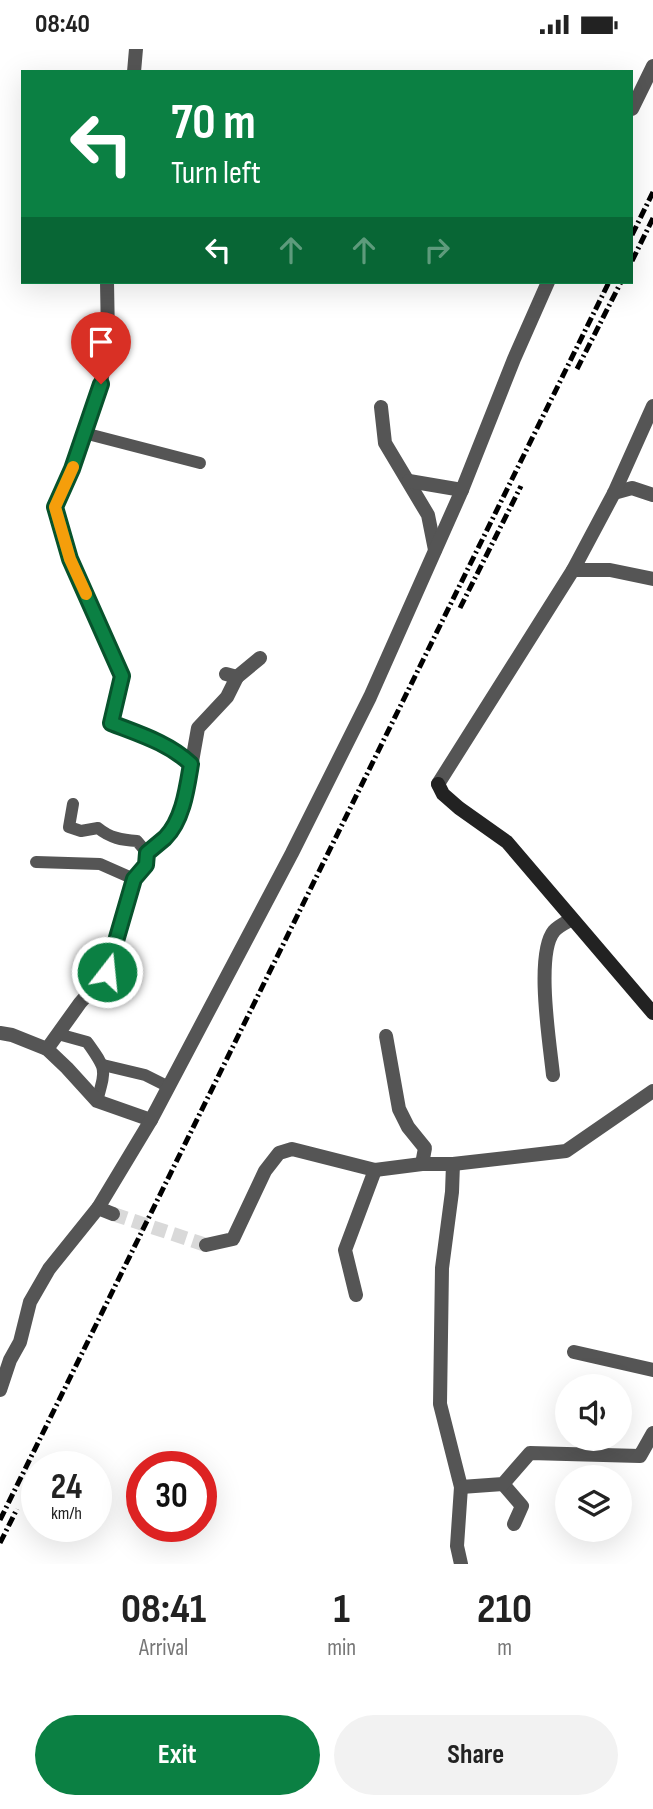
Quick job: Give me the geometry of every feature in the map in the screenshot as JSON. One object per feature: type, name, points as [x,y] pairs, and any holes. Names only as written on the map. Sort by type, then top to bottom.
[{"type":"street","points":[[134,70],[136,49]]},
{"type":"street","points":[[633,107],[653,66]]},
{"type":"street","points":[[107,284],[108,338],[101,384],[72,469],[55,507],[70,559],[122,676],[111,723],[154,740],[181,755],[191,764]]},
{"type":"street","points":[[0,1390],[10,1360],[20,1342],[30,1302],[49,1269],[98,1208],[151,1120],[292,853],[370,697],[435,552],[547,284]]},
{"type":"street","points":[[653,406],[614,493],[573,570],[438,784],[443,794],[459,808],[507,842],[653,1013]]},
{"type":"street","points":[[381,407],[385,443],[428,515],[435,552]]},
{"type":"street","points":[[409,481],[462,489]]},
{"type":"street","points":[[614,493],[632,488],[653,495]]},
{"type":"street","points":[[573,570],[610,570],[653,579]]},
{"type":"street","points":[[47,1049],[80,1003],[107,972],[134,879],[146,865],[147,853],[166,837],[177,822],[188,784],[198,728],[227,697],[231,675],[260,658]]},
{"type":"street","points":[[553,1075],[544,993],[545,953],[554,931],[572,919]]},
{"type":"street","points":[[0,1033],[47,1049],[97,1101],[151,1120]]},
{"type":"street","points":[[386,1036],[399,1109],[408,1127],[425,1148],[422,1164]]},
{"type":"street","points":[[206,1245],[233,1239],[265,1171],[279,1153],[292,1149],[375,1170],[566,1151],[653,1091]]},
{"type":"street","points":[[453,1164],[442,1268],[440,1404],[461,1487],[457,1546],[461,1564]]},
{"type":"street","points":[[356,1296],[345,1250],[375,1170]]},
{"type":"street","points":[[98,1208],[113,1214]]},
{"type":"street","points":[[573,1352],[653,1370]]},
{"type":"street","points":[[461,1487],[503,1484],[530,1453],[640,1456],[653,1433]]},
{"type":"street","points":[[503,1484],[522,1506],[514,1524]]},
{"type":"lane","points":[[84,433],[200,463]]},
{"type":"lane","points":[[73,804],[69,827],[81,831],[98,828],[107,835],[122,840],[137,841],[147,853]]},
{"type":"lane","points":[[36,862],[100,864],[134,879]]},
{"type":"lane","points":[[58,1034],[87,1042],[103,1065],[104,1076],[97,1101]]},
{"type":"lane","points":[[103,1065],[145,1075],[169,1087]]},
{"type":"tunnel","points":[[113,1214],[206,1245]]},
{"type":"railway","points":[[633,233],[653,192]]},
{"type":"railway","points":[[633,259],[653,218]]},
{"type":"railway","points":[[0,1520],[608,284]]},
{"type":"railway","points":[[577,369],[620,284]]},
{"type":"railway","points":[[460,608],[521,486]]},
{"type":"railway","points":[[0,1543],[17,1509]]},
{"type":"slow traffic","points":[[73,467],[55,507],[70,559],[86,594]]},
{"type":"route","points":[[101,384],[72,469],[55,507],[70,559],[122,676],[111,723],[154,740],[181,755],[191,764],[177,822],[166,837],[147,853],[146,865],[134,879],[107,972]]}]
